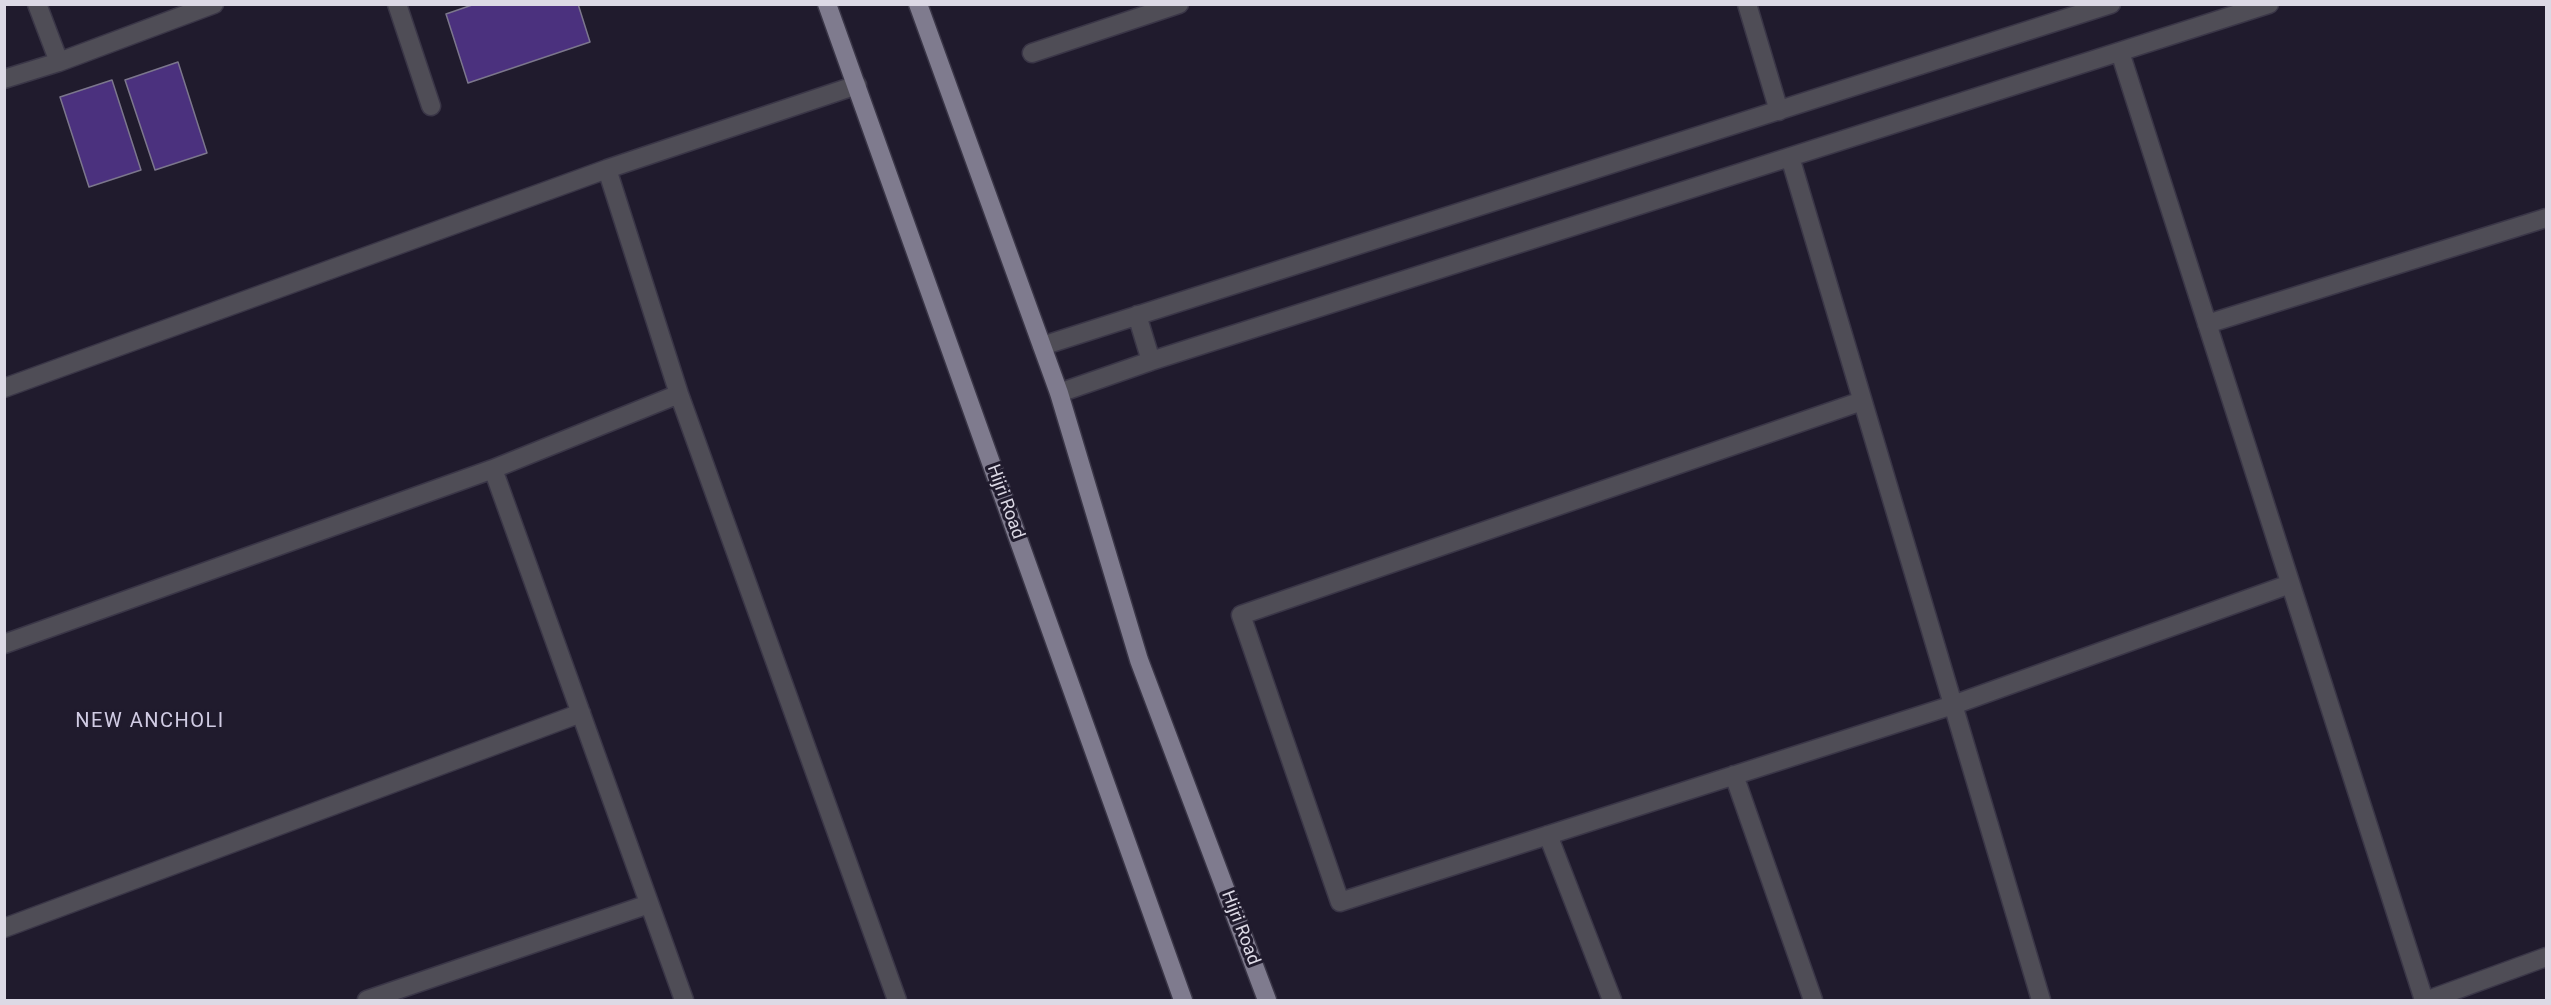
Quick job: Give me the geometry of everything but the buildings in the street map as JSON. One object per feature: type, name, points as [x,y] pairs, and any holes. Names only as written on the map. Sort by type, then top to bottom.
[{"type":"main road","name":"Hijri Road","points":[[827,4],[1183,1000]]},
{"type":"main road","name":"Hijri Road","points":[[918,4],[1059,393],[1139,660],[1267,1000]]},
{"type":"street","points":[[37,4],[59,62]]},
{"type":"street","points":[[4,80],[214,4]]},
{"type":"street","points":[[397,4],[431,106]]},
{"type":"street","points":[[1032,52],[1179,4]]},
{"type":"street","points":[[1747,4],[1779,111]]},
{"type":"street","points":[[1059,393],[1151,361],[2269,4]]},
{"type":"street","points":[[1042,346],[2106,5]]},
{"type":"street","points":[[2120,52],[2426,1000],[2547,957]]},
{"type":"street","points":[[4,388],[607,169],[857,85]]},
{"type":"street","points":[[1790,157],[2041,1000]]},
{"type":"street","points":[[607,169],[679,394],[897,1000]]},
{"type":"street","points":[[2207,324],[2547,219]]},
{"type":"street","points":[[1137,315],[1151,361]]},
{"type":"street","points":[[4,644],[493,469],[679,394]]},
{"type":"street","points":[[1862,401],[1241,615],[1340,902],[1953,705],[2290,584]]},
{"type":"street","points":[[493,469],[684,1000]]},
{"type":"street","points":[[4,928],[581,713]]},
{"type":"street","points":[[1734,775],[1813,1000]]},
{"type":"street","points":[[1548,835],[1612,1000]]},
{"type":"street","points":[[367,1000],[649,904]]},
{"type":"district","name":"NEW ANCHOLI","points":[[150,722]]}]
